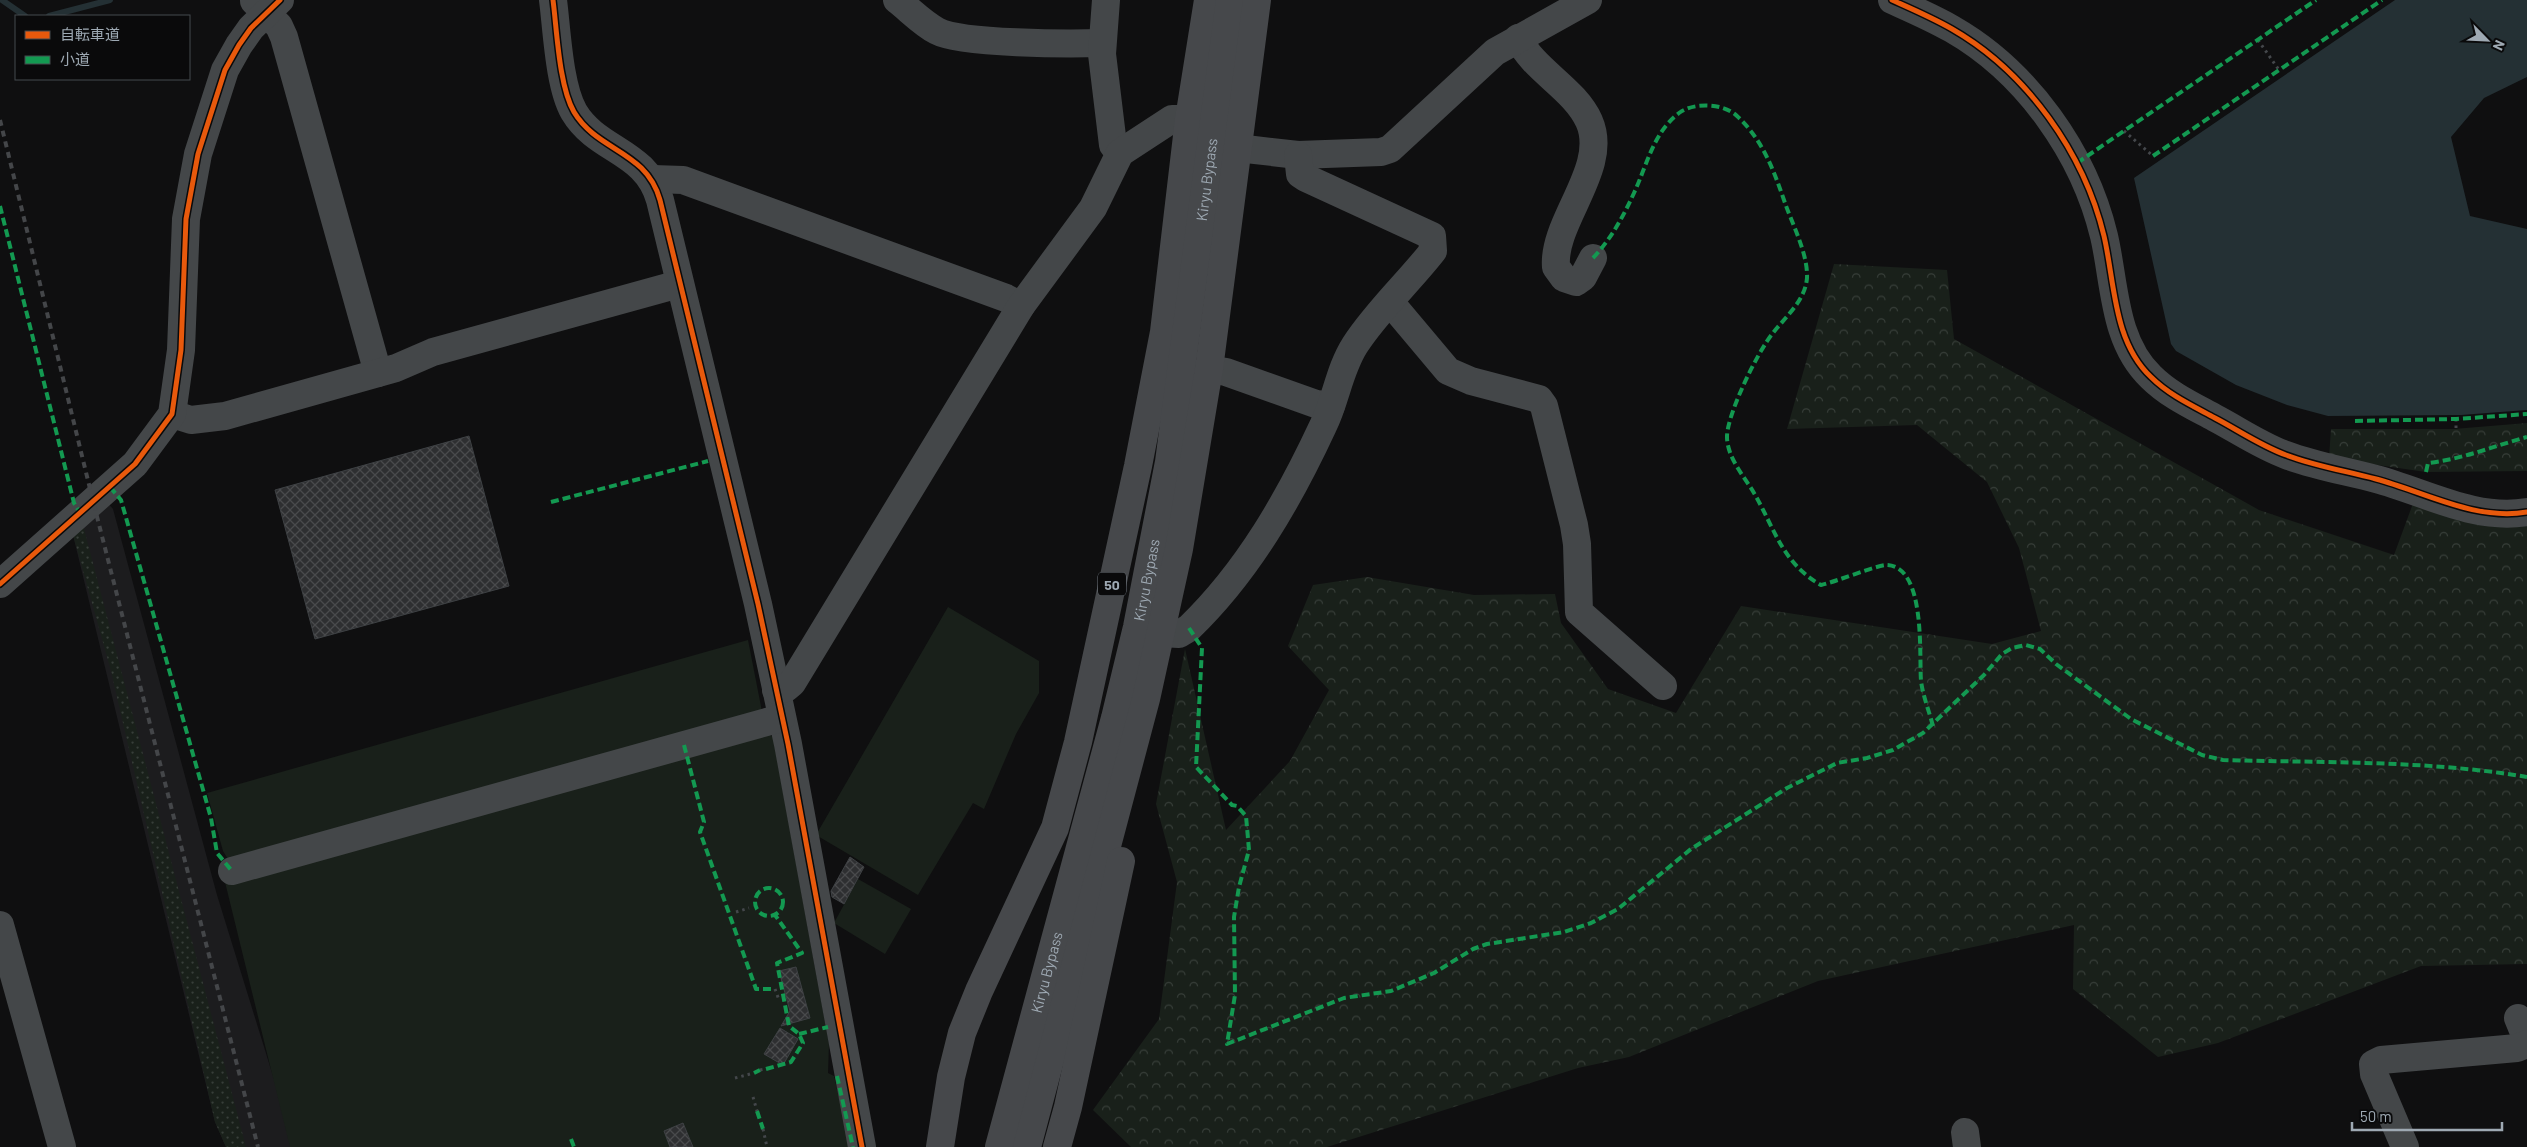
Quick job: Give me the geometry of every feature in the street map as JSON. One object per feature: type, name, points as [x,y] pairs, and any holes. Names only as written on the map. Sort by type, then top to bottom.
[{"type":"highway","name":"50","points":[[940,1147],[951,1077],[962,1033],[986,976],[1039,866],[1055,828],[1064,799],[1156,378],[1169,298],[1189,118],[1208,0]]},
{"type":"highway","name":"Kiryu Bypass","points":[[999,1147],[1115,718],[1137,627],[1170,452],[1230,0]]},
{"type":"highway","name":"Kiryu Bypass","points":[[1027,1147],[1146,699],[1191,487],[1209,369],[1257,0]]},
{"type":"highway","points":[[1057,1147],[1068,1107],[1140,768],[1146,699]]},
{"type":"street","points":[[553,0],[565,92],[574,113],[591,132],[642,166],[653,179],[660,200],[758,604],[776,690],[862,1147]]},
{"type":"street","points":[[897,0],[937,31],[959,38],[1082,44],[1102,43]]},
{"type":"street","points":[[1106,0],[1102,43],[1113,145],[1120,153]]},
{"type":"street","points":[[1237,148],[1298,155],[1381,152],[1390,149],[1495,52],[1588,0]]},
{"type":"street","points":[[1892,0],[1953,29],[1977,46],[2025,90],[2063,137],[2092,195],[2104,237],[2122,329],[2134,356],[2150,377],[2187,403],[2284,454],[2316,465],[2378,479],[2488,514],[2527,512]]},
{"type":"street","points":[[0,584],[135,464],[172,414],[181,350],[186,219],[198,154],[225,70],[266,4],[284,37],[378,373]]},
{"type":"street","points":[[1518,38],[1524,50],[1567,92],[1589,120],[1594,152],[1557,248],[1556,267],[1564,278],[1576,282],[1583,278],[1593,258]]},
{"type":"street","points":[[776,690],[786,688],[792,683],[1022,306],[1093,208],[1120,153],[1172,119],[1189,118]]},
{"type":"street","points":[[1161,633],[1179,634],[1189,628],[1243,566],[1268,530],[1324,425],[1339,379],[1355,345],[1433,251],[1432,236],[1300,174],[1298,155]]},
{"type":"street","points":[[653,179],[683,180],[1006,298],[1022,306]]},
{"type":"street","points":[[172,414],[191,420],[225,416],[396,368],[433,352],[679,284]]},
{"type":"street","points":[[1390,302],[1448,371],[1471,381],[1539,399],[1544,406],[1574,524],[1577,544],[1579,612],[1663,686]]},
{"type":"street","points":[[1209,369],[1226,372],[1316,404],[1331,406]]},
{"type":"street","points":[[232,871],[781,718]]},
{"type":"street","points":[[0,924],[62,1147]]},
{"type":"street","points":[[2405,1147],[2374,1074],[2373,1064],[2381,1060],[2517,1048],[2527,1044]]},
{"type":"path","points":[[2258,40],[2279,70]]},
{"type":"path","points":[[2124,131],[2153,156]]},
{"type":"path","points":[[2456,419],[2456,429]]},
{"type":"path","points":[[736,912],[749,908]]},
{"type":"path","points":[[775,989],[778,1000]]},
{"type":"path","points":[[760,1070],[766,1069]]},
{"type":"path","points":[[735,1078],[754,1073]]},
{"type":"path","points":[[753,1097],[757,1111]]},
{"type":"path","points":[[763,1129],[767,1147]]},
{"type":"shaded area","points":[[2395,0],[2527,0],[2527,77],[2484,98],[2451,137],[2470,216],[2527,229],[2527,410],[2461,415],[2328,416],[2287,405],[2236,385],[2176,351],[2171,344],[2134,178]]},
{"type":"shaded area","points":[[107,502],[113,509],[217,895],[295,1147],[226,1147],[215,1122],[73,535]]},
{"type":"green space","points":[[1834,264],[1947,270],[1954,339],[2259,510],[2394,555],[2415,498],[2527,519],[2527,964],[2421,966],[2218,1043],[2158,1057],[2073,989],[2074,925],[1818,981],[1629,1057],[1578,1068],[1327,1147],[1131,1147],[1093,1110],[1159,1019],[1177,882],[1156,804],[1185,649],[1226,830],[1290,761],[1329,690],[1288,646],[1313,585],[1367,577],[1474,595],[1555,594],[1561,623],[1608,689],[1676,713],[1741,606],[1992,644],[2041,631],[2019,548],[1987,482],[1917,425],[1787,429]]},
{"type":"green space","points":[[2527,423],[2527,471],[2426,472],[2329,458],[2331,429],[2454,429]]},
{"type":"green space","points":[[83,525],[246,1147],[226,1147],[215,1122],[111,671],[73,535]]},
{"type":"green space","points":[[948,607],[1039,661],[1039,693],[1016,734],[984,809],[973,803],[918,895],[816,835]]},
{"type":"green space","points":[[748,640],[766,732],[773,737],[829,1044],[828,1073],[834,1076],[850,1147],[290,1147],[225,882],[231,864],[223,851],[207,793]]},
{"type":"green space","points":[[858,879],[911,909],[885,954],[834,923]]},
{"type":"building","points":[[469,436],[509,586],[315,639],[275,490]]},
{"type":"building","points":[[850,857],[864,867],[844,904],[832,897],[831,891]]},
{"type":"building","points":[[796,967],[810,1018],[781,1026],[790,1011],[779,971]]},
{"type":"building","points":[[780,1028],[798,1039],[783,1065],[764,1054]]},
{"type":"building","points":[[683,1123],[693,1147],[670,1147],[664,1131]]},
{"type":"waterway","points":[[2,0],[24,15]]},
{"type":"waterway","points":[[53,15],[110,0]]},
{"type":"railway","points":[[0,120],[93,501],[258,1147]]},
{"type":"marked path","points":[[2077,163],[2316,0]]},
{"type":"marked path","points":[[2153,156],[2382,0]]},
{"type":"marked path","points":[[1593,258],[1621,219],[1657,140],[1670,121],[1679,113],[1692,107],[1716,106],[1731,112],[1746,125],[1767,156],[1777,179],[1803,250],[1807,278],[1799,301],[1759,354],[1744,384],[1728,428],[1727,438],[1730,453],[1788,556],[1808,576],[1821,585],[1887,565],[1900,569],[1908,580],[1914,595],[1918,614],[1921,681],[1933,726]]},
{"type":"marked path","points":[[0,206],[74,503],[80,513]]},
{"type":"marked path","points":[[2355,421],[2456,419],[2527,414]]},
{"type":"marked path","points":[[2426,472],[2428,463],[2466,455],[2527,437]]},
{"type":"marked path","points":[[551,502],[708,461]]},
{"type":"marked path","points":[[110,487],[121,500],[211,818],[217,853],[232,871]]},
{"type":"marked path","points":[[1189,628],[1202,648],[1196,767],[1232,805],[1237,806],[1246,816],[1249,850],[1239,887],[1234,917],[1235,995],[1227,1044],[1344,998],[1391,991],[1434,973],[1473,949],[1487,944],[1564,932],[1591,923],[1618,909],[1691,849],[1787,788],[1837,763],[1867,758],[1893,750],[1923,733],[1984,675],[2002,654],[2012,648],[2026,645],[2040,649],[2056,664],[2131,719],[2202,755],[2223,760],[2413,765],[2527,777]]},
{"type":"marked path","points":[[684,745],[704,822],[700,832],[756,989],[775,989]]},
{"type":"marked path","points":[[769,888],[779,892],[783,902],[779,912],[769,916],[759,912],[755,902],[759,892],[769,888]]},
{"type":"marked path","points":[[766,1069],[791,1062],[803,1043],[799,1034],[789,1026],[777,963],[802,953],[775,915]]},
{"type":"marked path","points":[[799,1034],[828,1027]]},
{"type":"marked path","points":[[754,1073],[760,1070]]},
{"type":"marked path","points":[[837,1076],[853,1147]]},
{"type":"marked path","points":[[757,1111],[763,1129]]},
{"type":"marked path","points":[[571,1139],[574,1147]]},
{"type":"cycle path","points":[[0,584],[135,464],[172,414],[181,350],[186,219],[198,154],[225,70],[251,28],[280,0]]},
{"type":"cycle path","points":[[553,0],[562,73],[565,88],[574,112],[596,136],[633,161],[644,171],[653,184],[660,200],[758,604],[788,744],[862,1147]]},
{"type":"cycle path","points":[[1892,0],[1945,25],[1979,47],[2005,68],[2049,118],[2067,145],[2095,205],[2104,236],[2122,329],[2139,363],[2158,383],[2182,400],[2259,443],[2297,459],[2376,479],[2469,509],[2508,514],[2527,512]]}]
